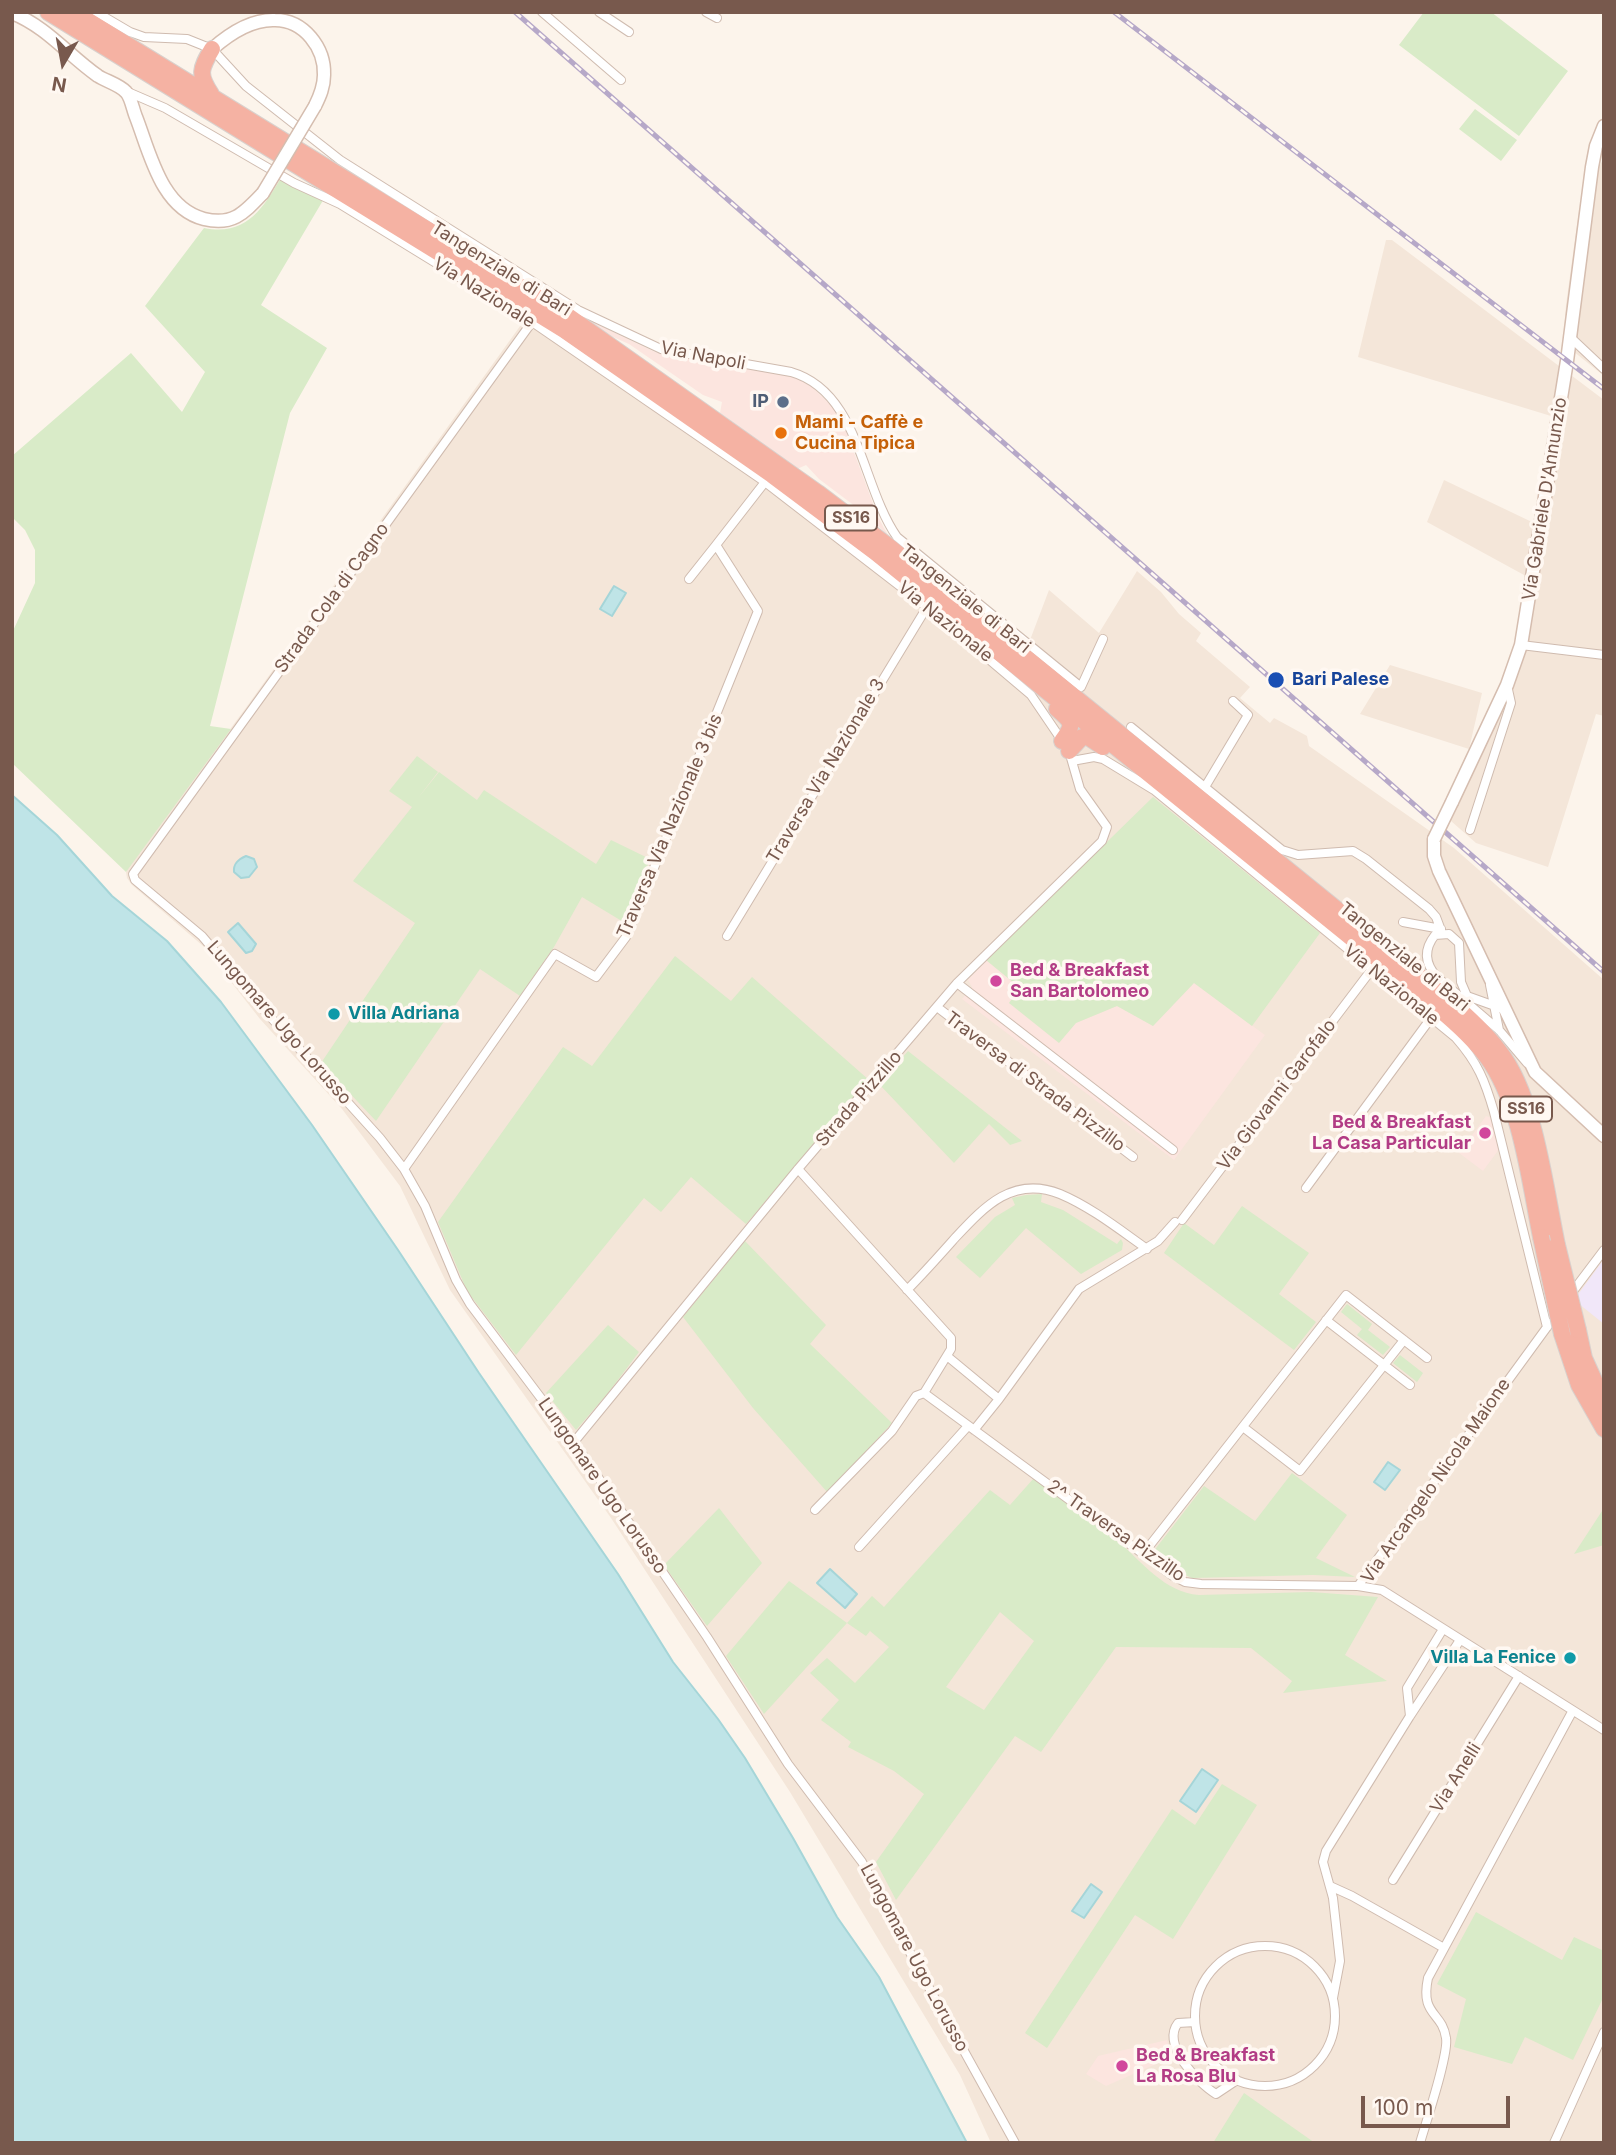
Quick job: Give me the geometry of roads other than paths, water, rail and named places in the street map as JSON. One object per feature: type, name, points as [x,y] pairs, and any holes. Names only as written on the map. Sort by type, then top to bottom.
[{"type":"highway","name":"Tangenziale di Bari","points":[[48,12],[564,330],[630,374],[876,552],[1464,1031],[1489,1059],[1505,1090],[1520,1133],[1541,1237],[1570,1332],[1604,1402]]},
{"type":"highway","name":"Tangenziale di Bari","points":[[74,12],[568,316],[818,493],[892,549],[1473,1022],[1501,1052],[1518,1087],[1533,1130],[1558,1245],[1579,1385],[1604,1429]]},
{"type":"highway","points":[[212,49],[203,64],[201,74],[213,96]]},
{"type":"highway","points":[[166,68],[185,72],[203,64]]},
{"type":"highway","points":[[1045,689],[1053,705],[1069,719],[1068,751]]},
{"type":"highway","points":[[1068,751],[1082,737],[1088,737],[1132,769],[1164,787]]},
{"type":"street","name":"Via Napoli","points":[[96,12],[144,37],[187,39],[212,49],[246,86],[340,160],[578,310],[661,349],[806,376],[815,382],[845,417],[885,519],[897,537],[1081,687],[1103,639]]},
{"type":"street","points":[[542,12],[621,80]]},
{"type":"street","points":[[600,12],[629,32]]},
{"type":"street","points":[[706,12],[717,18]]},
{"type":"street","name":"Via Nazionale","points":[[12,13],[45,30],[98,76],[126,92],[165,108],[294,183],[340,204],[532,322],[765,482],[927,607],[1024,687],[1068,751],[1103,759],[1154,790],[1456,1038],[1473,1058],[1485,1080],[1547,1327]]},
{"type":"street","points":[[126,92],[163,186],[182,209],[201,218],[220,222],[241,214],[263,193],[315,106],[323,90],[324,72],[314,39],[300,26],[276,20],[252,24],[228,34],[212,49]]},
{"type":"street","points":[[1591,181],[1596,146],[1604,126]]},
{"type":"street","points":[[1591,181],[1604,149]]},
{"type":"street","name":"Via Gabriele D'Annunzio","points":[[1488,969],[1439,871],[1434,856],[1434,839],[1507,684],[1521,645],[1549,481],[1591,181]]},
{"type":"street","name":"Strada Cola di Cagno","points":[[133,874],[532,322]]},
{"type":"street","points":[[1569,336],[1604,369]]},
{"type":"street","points":[[689,579],[765,482]]},
{"type":"street","name":"Traversa Via Nazionale 3 bis","points":[[404,1169],[555,954],[596,977],[626,937],[758,611],[716,545]]},
{"type":"street","name":"Traversa Via Nazionale 3","points":[[727,936],[927,607]]},
{"type":"street","points":[[1521,645],[1604,655]]},
{"type":"street","points":[[1470,830],[1511,704],[1507,684]]},
{"type":"street","points":[[1205,788],[1248,715],[1233,701]]},
{"type":"street","points":[[1130,727],[1282,850],[1298,855],[1353,852],[1366,859],[1429,909],[1436,917],[1441,931]]},
{"type":"street","name":"Strada Pizzillo","points":[[574,1441],[798,1169],[957,983],[1102,841],[1107,827],[1080,789],[1068,751]]},
{"type":"street","name":"Lungomare Ugo Lorusso","points":[[133,874],[135,880],[202,936],[266,1012],[360,1114],[404,1169],[425,1206],[456,1280],[470,1304],[574,1441],[707,1637],[788,1764],[862,1862],[1015,2143]]},
{"type":"street","points":[[1404,922],[1455,937],[1459,943],[1463,990],[1467,996],[1506,1010]]},
{"type":"street","points":[[1441,931],[1430,942],[1426,958],[1428,968],[1499,1030],[1535,1072],[1604,1136]]},
{"type":"street","name":"Via Giovanni Garofalo","points":[[999,1399],[1079,1289],[1147,1249],[1179,1221],[1372,969]]},
{"type":"street","points":[[1488,969],[1499,1030]]},
{"type":"street","points":[[1488,969],[1535,1072]]},
{"type":"street","points":[[957,983],[1174,1150]]},
{"type":"street","points":[[1478,999],[1490,988]]},
{"type":"street","name":"Traversa di Strada Pizzillo","points":[[937,1007],[1133,1157]]},
{"type":"street","points":[[1306,1188],[1431,1018]]},
{"type":"street","points":[[1499,1030],[1507,1031],[1513,1025]]},
{"type":"street","points":[[798,1169],[951,1338],[951,1349],[924,1393],[916,1396],[892,1431],[815,1510]]},
{"type":"street","points":[[907,1290],[978,1213],[1001,1196],[1014,1191],[1044,1189],[1073,1200],[1147,1249]]},
{"type":"street","name":"Via Arcangelo Nicola Maione","points":[[1604,1250],[1358,1586],[1382,1590],[1604,1730]]},
{"type":"street","points":[[1143,1554],[1346,1295],[1427,1358]]},
{"type":"street","points":[[1326,1320],[1410,1385]]},
{"type":"street","points":[[1243,1427],[1300,1471],[1404,1340]]},
{"type":"street","points":[[859,1547],[999,1399],[947,1356]]},
{"type":"street","name":"2^ Traversa Pizzillo","points":[[924,1393],[1185,1582],[1358,1586]]},
{"type":"street","points":[[1410,1716],[1407,1688],[1443,1629]]},
{"type":"street","points":[[1333,1998],[1340,1961],[1339,1936],[1323,1862],[1326,1851],[1460,1640]]},
{"type":"street","name":"Via Anelli","points":[[1393,1880],[1519,1676]]},
{"type":"street","points":[[1420,2143],[1447,2048],[1444,2028],[1428,2008],[1425,1992],[1428,1979],[1572,1712]]},
{"type":"street","points":[[1329,1886],[1352,1896],[1444,1948]]},
{"type":"street","points":[[1263,1947],[1290,1952],[1314,1966],[1326,1981],[1333,1998],[1336,2018],[1324,2055],[1311,2070],[1276,2086],[1256,2086],[1237,2081],[1221,2071],[1208,2057],[1199,2040],[1195,2022],[1196,2003],[1202,1985],[1213,1970],[1236,1954],[1263,1947]]},
{"type":"street","points":[[1195,2022],[1178,2023],[1174,2028],[1174,2045],[1191,2072],[1216,2094],[1237,2081]]},
{"type":"street","points":[[1554,2143],[1604,2032]]},
{"type":"street","points":[[1595,2051],[1604,2055]]},
{"type":"water","points":[[614,586],[626,593],[612,616],[600,609]]},
{"type":"water","points":[[12,795],[57,835],[112,896],[167,941],[221,1002],[312,1125],[618,1574],[673,1662],[745,1758],[837,1917],[879,1977],[967,2143],[12,2143]]},
{"type":"water","points":[[246,856],[254,859],[257,867],[249,877],[241,878],[234,872],[234,866]]},
{"type":"water","points":[[238,923],[256,944],[252,951],[246,953],[228,932]]},
{"type":"water","points":[[1388,1462],[1400,1470],[1385,1490],[1374,1482]]},
{"type":"water","points":[[830,1569],[857,1594],[845,1608],[817,1583]]},
{"type":"water","points":[[1202,1769],[1218,1780],[1196,1812],[1180,1801]]},
{"type":"water","points":[[1091,1884],[1102,1892],[1084,1918],[1072,1911]]},
{"type":"railway","points":[[515,12],[1604,972]]},
{"type":"railway","points":[[1114,12],[1604,389]]},
{"type":"place","name":"IP","points":[[783,402]]},
{"type":"place","name":"Mami - Caffè e Cucina Tipica","points":[[781,433]]},
{"type":"place","name":"Bari Palese","points":[[1276,680]]},
{"type":"place","name":"Bed & Breakfast San Bartolomeo","points":[[996,981]]},
{"type":"place","name":"Villa Adriana","points":[[334,1014]]},
{"type":"place","name":"Bed & Breakfast La Casa Particular","points":[[1485,1133]]},
{"type":"place","name":"Villa La Fenice","points":[[1570,1658]]},
{"type":"place","name":"Bed & Breakfast La Rosa Blu","points":[[1122,2066]]}]
